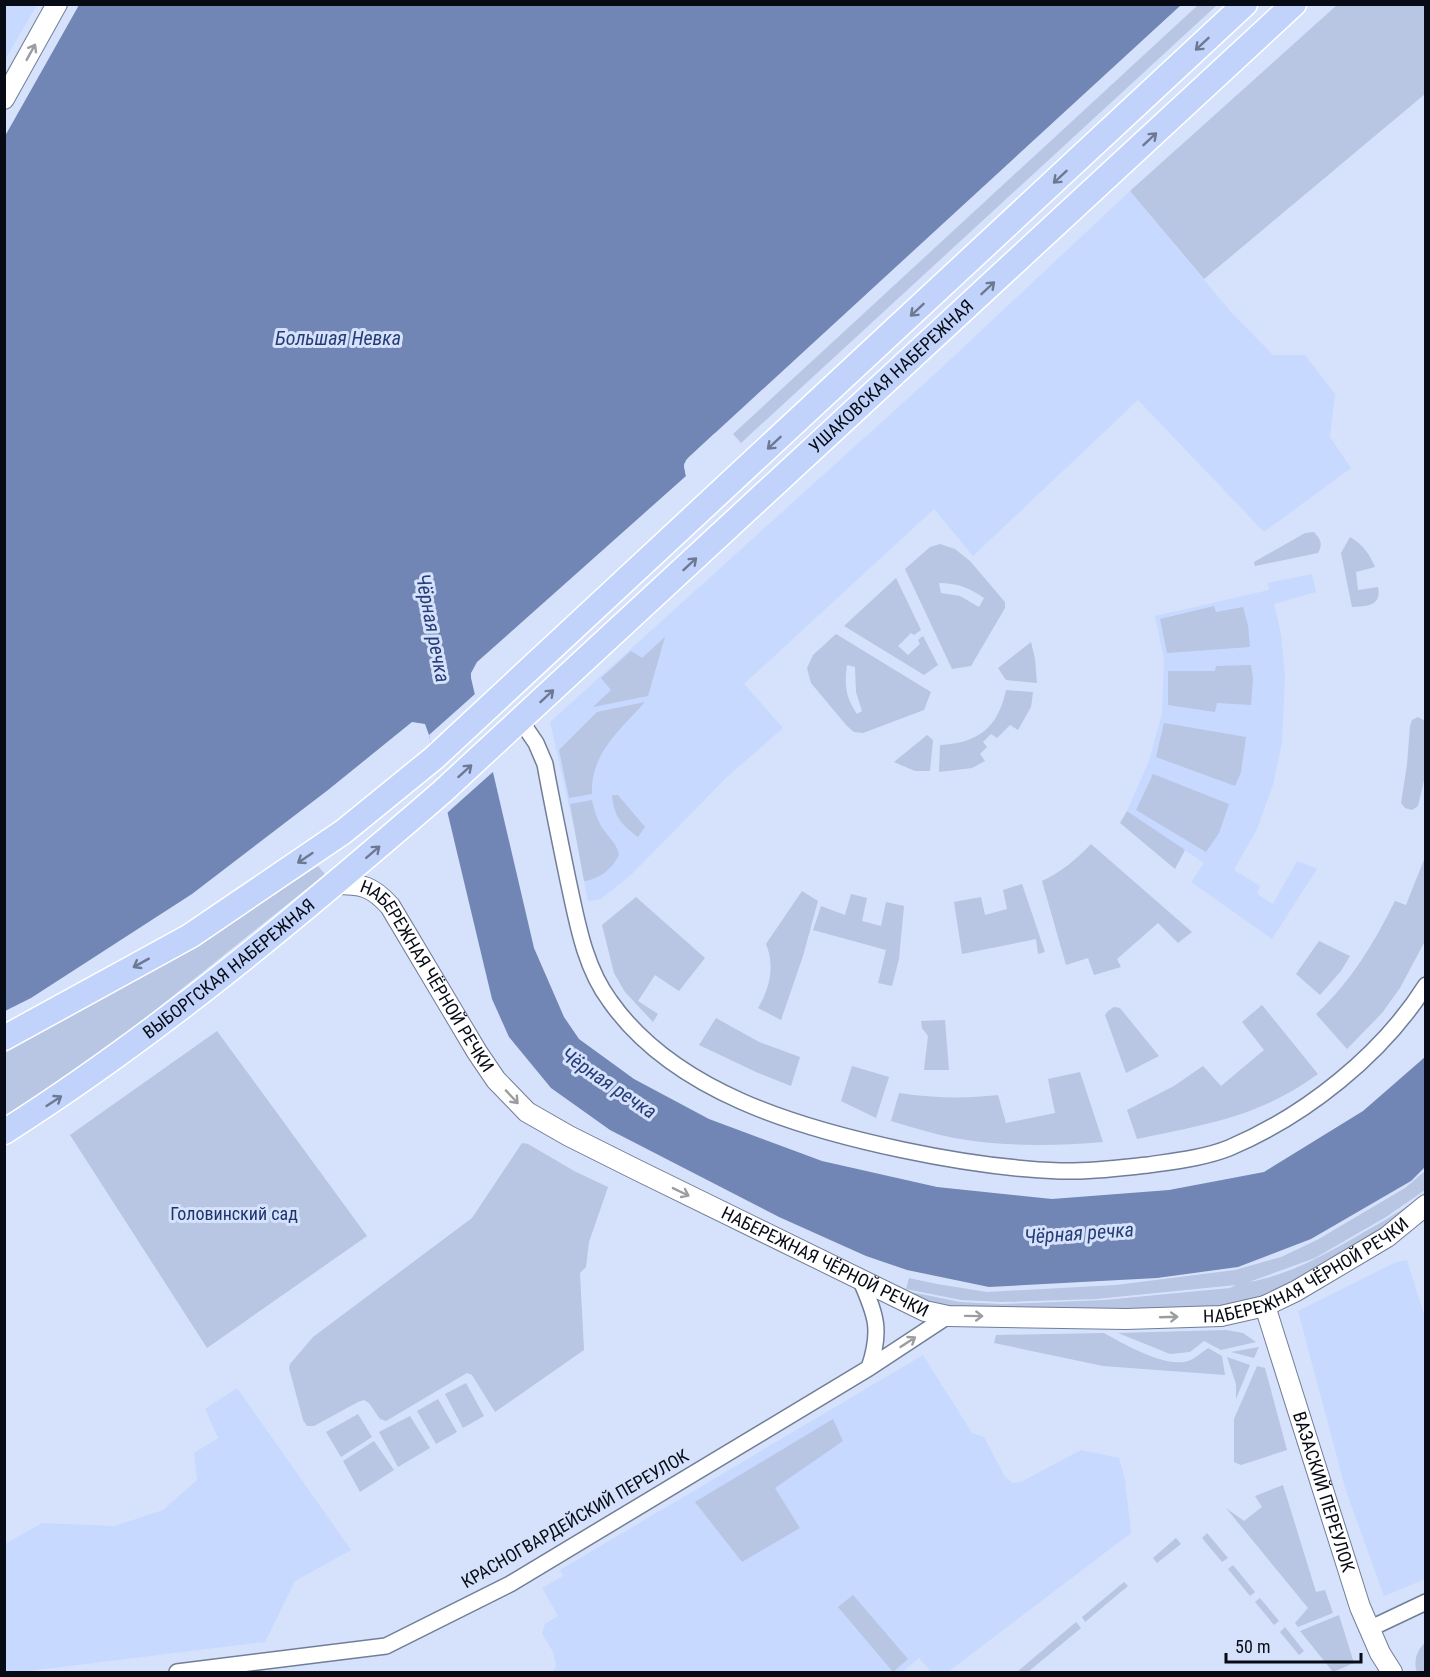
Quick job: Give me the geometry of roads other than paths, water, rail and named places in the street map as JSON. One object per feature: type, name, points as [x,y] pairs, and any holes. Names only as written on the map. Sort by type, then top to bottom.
[{"type":"main road","name":"УШАКОВСКАЯ НАБЕРЕЖНАЯ","points":[[4,1038],[190,936],[343,832],[434,758],[481,717],[1245,4]]},
{"type":"main road","name":"УШАКОВСКАЯ НАБЕРЕЖНАЯ","points":[[442,792],[1294,4]]},
{"type":"main road","points":[[1266,31],[1302,4]]},
{"type":"main road","name":"ВЫБОРГСКАЯ НАБЕРЕЖНАЯ","points":[[4,1132],[61,1096],[138,1041],[335,884],[442,792]]},
{"type":"street","points":[[4,99],[57,4]]},
{"type":"street","points":[[521,721],[536,743],[545,764],[577,922],[588,960],[609,1001],[657,1052],[688,1073],[738,1100],[848,1138],[956,1161],[1063,1171],[1179,1161],[1227,1149],[1287,1119],[1376,1049],[1398,1025],[1425,985]]},
{"type":"street","name":"НАБЕРЕЖНАЯ ЧЁРНОЙ РЕЧКИ","points":[[335,884],[367,886],[390,906],[477,1052],[496,1080],[527,1112],[569,1136],[925,1311],[948,1316],[1126,1319],[1221,1316],[1265,1306],[1296,1291],[1387,1237],[1425,1205]]},
{"type":"street","points":[[860,1279],[871,1304],[877,1328],[877,1346],[869,1368]]},
{"type":"street","name":"ВАЗАСКИЙ ПЕРЕУЛОК","points":[[1265,1306],[1360,1607],[1392,1672]]},
{"type":"street","name":"КРАСНОГВАРДЕЙСКИЙ ПЕРЕУЛОК","points":[[177,1672],[386,1646],[510,1584],[869,1368],[948,1316]]},
{"type":"street","points":[[1369,1629],[1425,1602]]},
{"type":"water","name":"Большая Невка","points":[[79,5],[1181,5],[689,457],[684,464],[686,476],[477,662],[471,678],[534,948],[564,1017],[579,1039],[634,1079],[709,1119],[822,1161],[937,1187],[1052,1199],[1169,1190],[1264,1172],[1363,1111],[1425,1057],[1425,1167],[1411,1181],[1311,1239],[1238,1267],[1157,1278],[989,1287],[907,1270],[866,1256],[779,1217],[610,1130],[551,1088],[509,1037],[492,999],[429,735],[425,724],[412,722],[328,790],[192,894],[31,998],[5,1011],[5,136]]},
{"type":"water label","name":"Чёрная речка","points":[[433,628]]},
{"type":"water label","name":"Чёрная речка","points":[[609,1083]]},
{"type":"water label","name":"Чёрная речка","points":[[1079,1233]]},
{"type":"park label","name":"Головинский сад","points":[[234,1214]]}]
